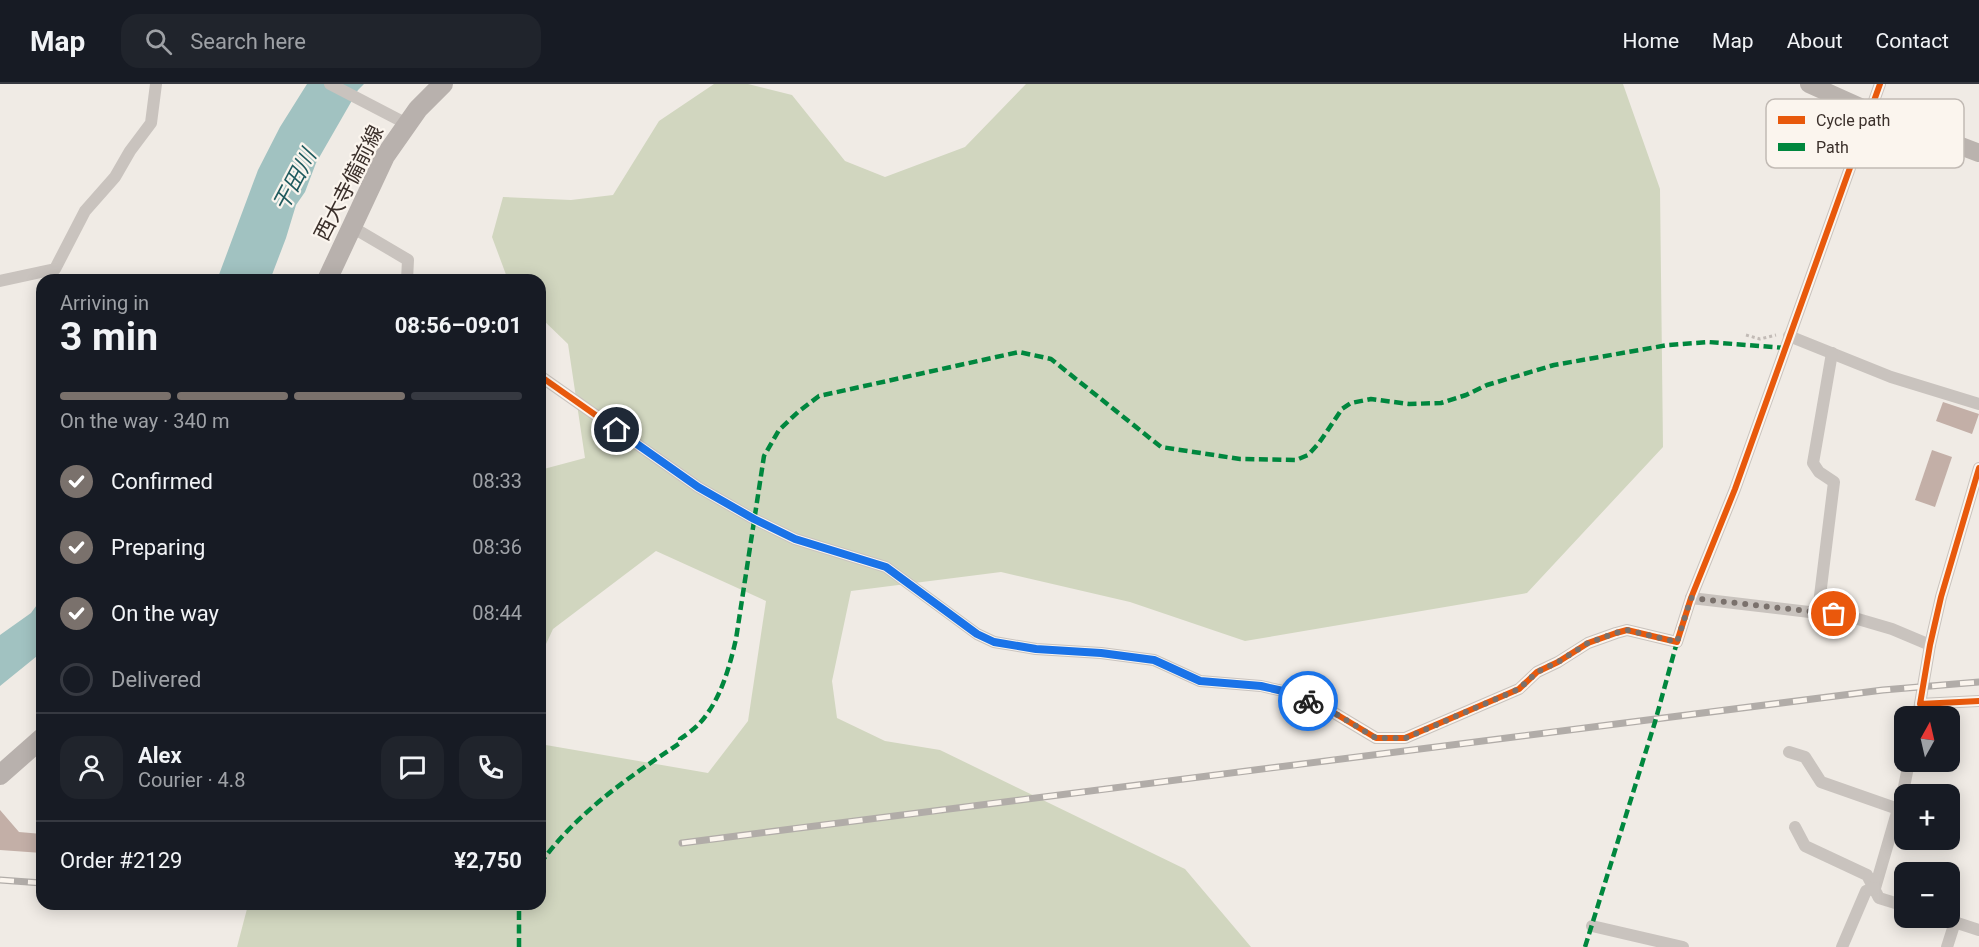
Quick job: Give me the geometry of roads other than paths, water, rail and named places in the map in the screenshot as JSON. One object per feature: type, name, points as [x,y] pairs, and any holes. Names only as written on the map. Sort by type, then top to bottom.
[{"type":"main road","name":"西大寺備前線","points":[[330,274],[385,156],[407,124],[442,84]]},
{"type":"main road","points":[[1809,84],[1842,99]]},
{"type":"main road","points":[[1964,147],[1979,153]]},
{"type":"main road","points":[[0,775],[36,743]]},
{"type":"street","points":[[0,281],[55,270],[86,211],[115,177],[130,151],[152,123],[156,84]]},
{"type":"street","points":[[330,84],[407,124]]},
{"type":"street","points":[[1874,99],[1880,84]]},
{"type":"street","points":[[546,380],[698,487],[795,539],[886,567],[977,634],[994,642],[1036,649],[1101,653],[1154,660],[1200,681],[1261,686],[1283,691],[1326,708],[1376,738],[1406,738],[1519,689],[1537,672],[1588,643],[1616,633],[1627,630],[1677,642],[1691,598],[1735,489],[1849,168]]},
{"type":"street","points":[[352,227],[408,260],[407,274]]},
{"type":"street","points":[[1789,336],[1891,377],[1979,404]]},
{"type":"street","points":[[1818,612],[1834,482],[1819,472],[1813,463],[1832,353]]},
{"type":"street","points":[[1920,706],[1941,597],[1979,468]]},
{"type":"street","points":[[1691,598],[1818,612],[1861,620],[1892,629],[1930,645]]},
{"type":"street","points":[[1949,706],[1979,701]]},
{"type":"street","points":[[1789,752],[1805,757],[1821,782],[1894,808]]},
{"type":"street","points":[[0,767],[20,757]]},
{"type":"street","points":[[1875,888],[1894,823]]},
{"type":"street","points":[[1795,827],[1805,846],[1867,875],[1879,898],[1894,903]]},
{"type":"street","points":[[1842,947],[1866,891],[1875,888]]},
{"type":"street","points":[[1960,924],[1979,930]]},
{"type":"street","points":[[1592,926],[1683,947]]},
{"type":"street","points":[[1947,947],[1953,928]]},
{"type":"water","name":"干田川","points":[[307,84],[364,84],[358,90],[316,163],[305,192],[296,205],[272,274],[219,274],[258,170],[280,127]]},
{"type":"water","points":[[36,606],[36,657],[0,686],[0,635],[31,613]]},
{"type":"railway","points":[[682,843],[1883,690],[1979,682]]},
{"type":"railway","points":[[0,880],[36,883]]}]
